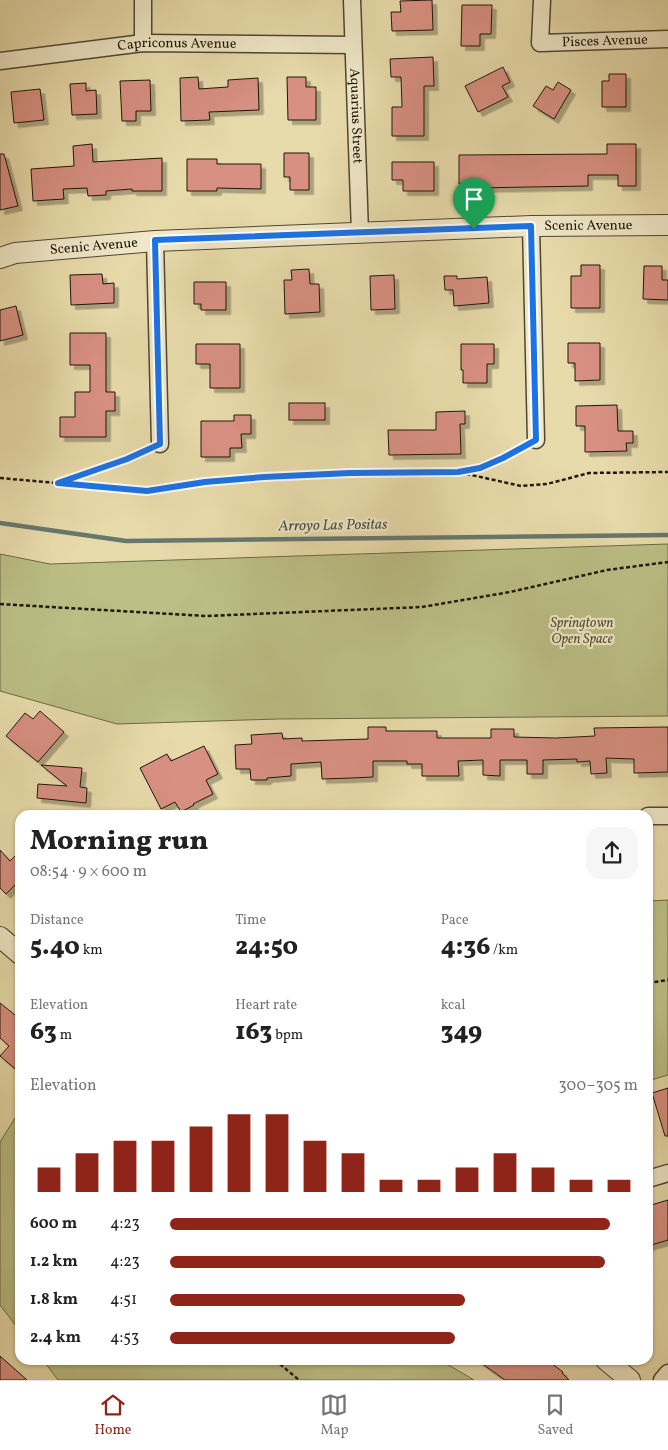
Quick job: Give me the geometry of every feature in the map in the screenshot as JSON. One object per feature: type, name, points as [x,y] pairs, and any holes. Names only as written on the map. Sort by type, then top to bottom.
[{"type":"street","points":[[143,0],[143,44]]},
{"type":"street","name":"Aquarius Street","points":[[352,0],[360,233]]},
{"type":"street","name":"Pisces Avenue","points":[[542,0],[540,43],[668,39]]},
{"type":"street","name":"Capriconus Avenue","points":[[0,61],[143,44],[353,45]]},
{"type":"street","name":"Scenic Avenue","points":[[0,258],[15,253],[155,240],[531,226],[668,225]]},
{"type":"street","points":[[531,226],[536,440]]},
{"type":"street","points":[[155,240],[160,444]]},
{"type":"street","points":[[653,816],[668,816]]},
{"type":"street","points":[[0,937],[15,950]]},
{"type":"street","points":[[653,1178],[668,1173]]},
{"type":"street","points":[[612,1365],[630,1380]]},
{"type":"street","points":[[662,1380],[668,1373]]},
{"type":"path","points":[[0,478],[147,491],[205,482],[264,477],[350,473],[458,472],[480,468],[536,440]]},
{"type":"path","points":[[58,483],[110,465],[160,444]]},
{"type":"path","points":[[458,472],[521,486],[547,484],[590,473],[668,472]]},
{"type":"path","points":[[0,604],[206,616],[422,606],[510,592],[607,570],[668,562]]},
{"type":"path","points":[[653,982],[668,980]]},
{"type":"path","points":[[281,1365],[299,1380]]},
{"type":"green space","name":"Springtown Open Space","points":[[668,544],[668,716],[278,719],[117,724],[0,691],[0,554],[50,564]]},
{"type":"green space","points":[[668,900],[668,1075],[653,1080],[653,901]]},
{"type":"green space","points":[[15,1118],[15,1324],[0,1305],[0,1142]]},
{"type":"green space","points":[[47,1365],[448,1365],[474,1380],[58,1380]]},
{"type":"building","points":[[432,0],[433,30],[392,31],[391,12],[401,12],[400,1]]},
{"type":"building","points":[[462,5],[492,5],[491,34],[480,34],[480,46],[461,46]]},
{"type":"building","points":[[433,57],[434,86],[424,86],[424,136],[392,136],[392,107],[402,107],[401,77],[391,77],[390,59]]},
{"type":"building","points":[[503,67],[510,82],[502,86],[508,97],[478,112],[465,86]]},
{"type":"building","points":[[609,74],[626,74],[626,107],[602,107],[602,81],[609,81]]},
{"type":"building","points":[[198,77],[199,89],[228,87],[228,80],[258,78],[259,110],[209,112],[210,120],[181,121],[180,78]]},
{"type":"building","points":[[287,77],[306,77],[306,87],[316,87],[316,120],[288,120]]},
{"type":"building","points":[[150,80],[151,111],[136,111],[136,121],[122,121],[120,81]]},
{"type":"building","points":[[558,82],[571,90],[554,119],[533,106],[546,86],[553,90]]},
{"type":"building","points":[[86,83],[86,91],[96,90],[97,114],[72,115],[70,84]]},
{"type":"building","points":[[40,89],[44,120],[14,123],[11,92]]},
{"type":"building","points":[[92,144],[93,162],[162,158],[162,191],[132,191],[132,189],[106,191],[106,195],[88,196],[87,188],[63,189],[64,199],[33,201],[31,169],[74,166],[73,146]]},
{"type":"building","points":[[607,144],[636,144],[636,186],[618,186],[618,175],[588,175],[588,186],[473,188],[473,184],[459,184],[459,155],[607,154]]},
{"type":"building","points":[[284,153],[309,153],[309,190],[290,190],[290,177],[284,177]]},
{"type":"building","points":[[0,154],[4,154],[18,206],[0,210]]},
{"type":"building","points":[[187,159],[217,159],[217,164],[261,164],[261,189],[217,188],[217,191],[187,191]]},
{"type":"building","points":[[392,162],[434,162],[434,191],[403,191],[403,180],[392,180]]},
{"type":"building","points":[[581,265],[600,265],[600,308],[571,308],[571,276],[581,276]]},
{"type":"building","points":[[644,266],[662,266],[662,280],[668,280],[668,300],[643,299]]},
{"type":"building","points":[[309,269],[310,284],[319,284],[320,312],[285,314],[284,280],[292,280],[291,270]]},
{"type":"building","points":[[102,274],[103,284],[114,283],[114,303],[71,305],[70,275]]},
{"type":"building","points":[[394,275],[395,309],[371,310],[370,276]]},
{"type":"building","points":[[444,276],[457,276],[457,279],[487,277],[489,303],[454,306],[453,290],[445,290]]},
{"type":"building","points":[[194,282],[226,282],[226,310],[201,310],[201,304],[194,304]]},
{"type":"building","points":[[16,306],[23,335],[0,341],[0,310]]},
{"type":"building","points":[[70,333],[106,333],[106,392],[115,392],[115,411],[106,411],[106,437],[60,437],[60,417],[75,417],[75,392],[90,392],[90,365],[70,365]]},
{"type":"building","points":[[568,343],[600,343],[600,380],[575,381],[575,363],[568,363]]},
{"type":"building","points":[[196,344],[240,344],[240,388],[210,388],[210,364],[196,364]]},
{"type":"building","points":[[461,344],[494,344],[494,364],[487,364],[487,383],[463,383]]},
{"type":"building","points":[[289,403],[325,403],[325,420],[289,420]]},
{"type":"building","points":[[617,405],[618,431],[633,431],[633,443],[626,443],[627,451],[585,452],[585,426],[576,426],[576,406]]},
{"type":"building","points":[[465,411],[465,424],[460,424],[461,454],[389,455],[388,430],[436,430],[436,412]]},
{"type":"building","points":[[234,415],[251,415],[251,434],[241,434],[242,448],[230,448],[230,457],[201,457],[201,421],[234,421]]},
{"type":"building","points":[[40,711],[64,732],[38,762],[6,736],[25,713],[33,719]]},
{"type":"building","points":[[368,727],[386,727],[386,731],[437,731],[437,738],[491,738],[491,729],[514,729],[514,737],[556,738],[595,736],[594,728],[668,727],[668,772],[634,773],[634,759],[606,758],[607,773],[591,774],[590,761],[577,762],[577,759],[543,760],[543,774],[527,774],[527,760],[500,760],[500,776],[483,775],[483,760],[458,761],[459,776],[422,776],[422,764],[407,764],[407,761],[373,761],[373,777],[352,778],[322,779],[321,762],[291,764],[291,776],[267,778],[267,780],[251,780],[250,769],[236,769],[235,745],[252,744],[251,735],[282,733],[283,739],[302,738],[302,741],[368,739]]},
{"type":"building","points":[[204,746],[218,774],[206,780],[213,794],[185,810],[180,810],[175,802],[161,809],[140,768],[167,754],[171,761]]},
{"type":"building","points":[[41,765],[82,768],[80,787],[87,788],[86,803],[37,798],[38,784],[67,786]]},
{"type":"building","points":[[0,850],[10,861],[15,856],[15,885],[6,894],[0,888]]},
{"type":"building","points":[[0,1003],[15,1015],[15,1069],[0,1056],[9,1046],[0,1038]]},
{"type":"building","points":[[668,1088],[668,1136],[665,1136],[653,1093]]},
{"type":"building","points":[[668,1200],[668,1240],[653,1244],[653,1204]]},
{"type":"building","points":[[0,1356],[27,1380],[0,1380]]},
{"type":"building","points":[[484,1365],[554,1365],[563,1372],[569,1380],[505,1380]]},
{"type":"waterway","name":"Arroyo Las Positas","points":[[0,523],[126,541],[668,535]]},
{"type":"route","points":[[531,226],[536,440],[480,468],[458,472],[350,473],[264,477],[205,482],[147,491],[58,483],[127,459],[160,444],[155,240],[474,229],[531,226]]}]
